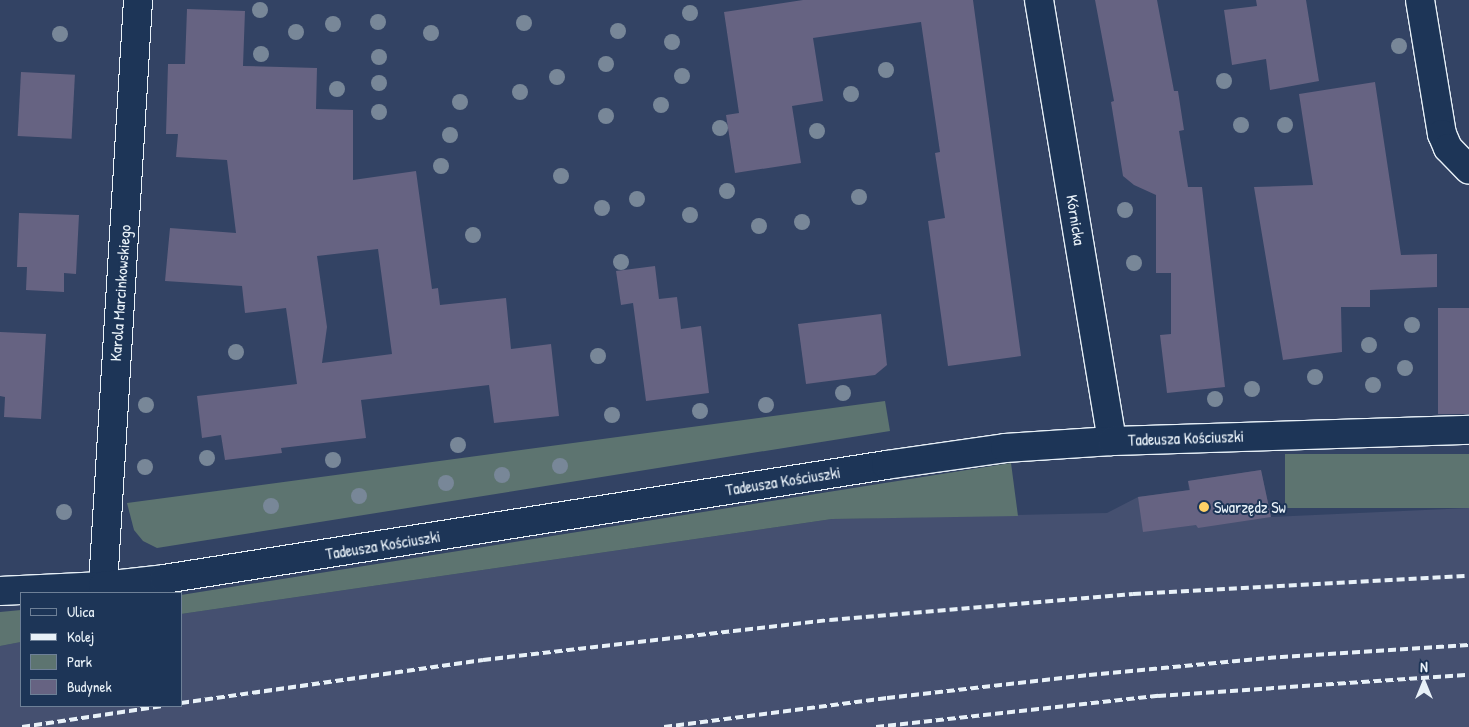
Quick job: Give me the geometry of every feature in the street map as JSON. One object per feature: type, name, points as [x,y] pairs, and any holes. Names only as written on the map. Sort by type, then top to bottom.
[{"type":"street","name":"Karola Marcinkowskiego","points":[[103,586],[138,0]]},
{"type":"street","name":"Kórnicka","points":[[1039,0],[1112,441]]},
{"type":"street","points":[[1420,0],[1442,134],[1452,154],[1469,170]]},
{"type":"street","name":"Tadeusza Kościuszki","points":[[0,591],[103,586],[232,569],[965,452],[1112,441],[1469,430]]},
{"type":"shaded area","points":[[1261,470],[1271,517],[1469,508],[1469,727],[0,727],[0,646],[20,642],[20,707],[182,707],[182,614],[832,519],[1107,513],[1138,497],[1189,490],[1188,481]]},
{"type":"green space","points":[[885,401],[890,431],[157,548],[143,541],[134,530],[127,503]]},
{"type":"green space","points":[[1285,454],[1469,454],[1469,508],[1285,508]]},
{"type":"green space","points":[[1011,463],[1018,516],[832,519],[182,614],[182,595]]},
{"type":"green space","points":[[20,610],[20,642],[0,646],[0,612]]},
{"type":"building","points":[[803,0],[973,0],[1021,356],[948,366],[928,221],[945,218],[935,153],[940,152],[921,22],[813,38],[823,101],[792,106],[801,163],[735,173],[726,115],[739,113],[724,12]]},
{"type":"building","points":[[1095,0],[1157,0],[1174,91],[1178,91],[1184,130],[1179,131],[1188,187],[1202,187],[1225,387],[1167,393],[1160,335],[1171,334],[1171,273],[1156,273],[1156,195],[1134,185],[1123,176],[1111,102],[1114,101]]},
{"type":"building","points":[[1256,0],[1306,0],[1319,81],[1270,90],[1266,59],[1232,65],[1224,10],[1257,6]]},
{"type":"building","points":[[187,9],[245,11],[243,66],[317,68],[316,109],[353,110],[353,180],[416,171],[432,289],[438,288],[440,305],[506,298],[511,349],[551,344],[559,416],[494,423],[489,385],[361,400],[366,438],[281,448],[282,453],[225,460],[221,435],[202,438],[197,396],[297,384],[286,308],[245,313],[242,286],[165,281],[170,228],[236,233],[227,160],[176,157],[178,134],[166,134],[168,64],[185,64]],"holes":[[[378,249],[392,354],[322,363],[327,327],[317,256]]]},
{"type":"building","points":[[21,72],[75,75],[72,139],[18,136]]},
{"type":"building","points":[[1375,82],[1401,255],[1437,254],[1437,287],[1370,290],[1370,307],[1341,307],[1342,352],[1283,360],[1254,187],[1313,185],[1299,94]]},
{"type":"building","points":[[19,213],[79,215],[76,274],[64,273],[64,292],[26,290],[27,267],[17,267]]},
{"type":"building","points":[[655,266],[659,299],[677,297],[681,329],[701,326],[709,393],[646,401],[633,303],[621,305],[616,271]]},
{"type":"building","points":[[1438,308],[1469,308],[1469,414],[1438,414]]},
{"type":"building","points":[[881,314],[887,365],[875,375],[806,384],[798,324]]},
{"type":"building","points":[[0,332],[46,334],[41,419],[4,417],[5,397],[0,396]]},
{"type":"building","name":"Swarzędz Sw","points":[[1261,470],[1271,517],[1198,528],[1196,525],[1143,532],[1138,497],[1190,490],[1188,481]]},
{"type":"railway","points":[[182,703],[483,660],[830,620],[1133,594],[1469,576]]},
{"type":"railway","points":[[664,727],[887,698],[1089,675],[1268,658],[1469,645]]},
{"type":"railway","points":[[876,727],[1158,696],[1469,675]]},
{"type":"railway","points":[[22,727],[155,707]]},
{"type":"place","name":"Swarzędz Sw","points":[[1204,507]]}]
